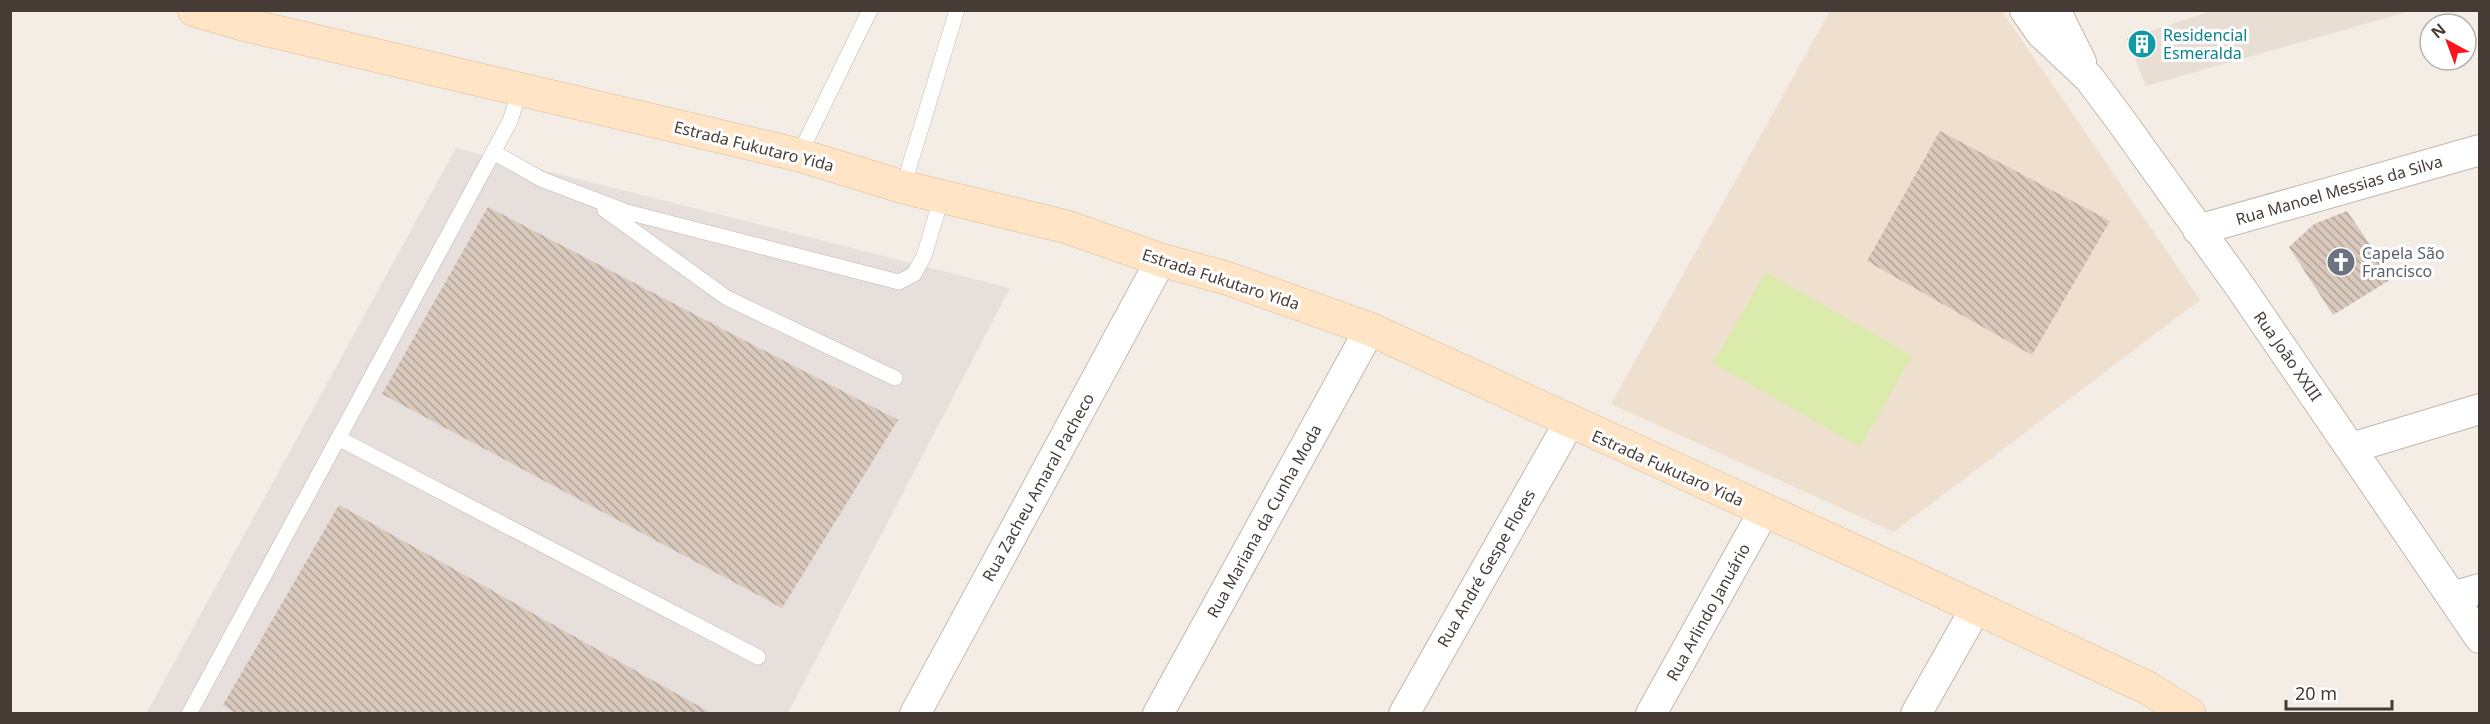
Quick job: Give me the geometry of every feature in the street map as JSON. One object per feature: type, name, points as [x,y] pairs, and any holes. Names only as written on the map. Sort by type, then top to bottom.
[{"type":"street","name":"Estrada Fukutaro Yida","points":[[194,10],[520,90],[799,155],[903,187],[1067,227],[1161,260],[1226,278],[1370,329],[1569,423],[1764,512],[1810,530],[2148,688],[2189,714]]},
{"type":"street","name":"Rua João XXIII","points":[[2025,10],[2041,33],[2089,78]]},
{"type":"street","name":"Rua João XXIII","points":[[2055,10],[2089,78],[2351,447],[2466,593],[2480,638]]},
{"type":"street","name":"Rua Manoel Messias da Silva","points":[[2198,230],[2480,150]]},
{"type":"street","name":"Rua Zacheu Amaral Pacheco","points":[[915,714],[1161,260]]},
{"type":"street","name":"Rua Mariana da Cunha Moda","points":[[1158,714],[1370,329]]},
{"type":"street","points":[[2351,447],[2480,409]]},
{"type":"street","name":"Rua André Gespe Flores","points":[[1404,714],[1569,423]]},
{"type":"street","name":"Rua Arlindo Januário","points":[[1651,714],[1764,512]]},
{"type":"street","points":[[1916,714],[1976,608]]},
{"type":"lane","points":[[799,155],[870,10]]},
{"type":"lane","points":[[903,187],[957,10]]},
{"type":"lane","points":[[189,714],[510,122],[520,90]]},
{"type":"lane","points":[[493,152],[541,179],[593,201],[627,212],[899,282],[914,274],[924,256],[942,196]]},
{"type":"lane","points":[[593,201],[727,298],[895,378]]},
{"type":"lane","points":[[338,438],[758,657]]},
{"type":"shaded area","points":[[1830,11],[2002,11],[2200,300],[1894,532],[1611,404]]},
{"type":"shaded area","points":[[2212,11],[2410,11],[2146,86],[2127,39]]},
{"type":"shaded area","points":[[456,148],[1010,288],[788,713],[146,714]]},
{"type":"green space","points":[[1766,272],[1912,356],[1860,447],[1713,363]]},
{"type":"building","name":"Residencial Esmeralda","points":[[2150,31],[2156,49],[2134,56],[2127,39]]},
{"type":"building","points":[[1940,131],[2110,221],[2032,355],[1867,261]]},
{"type":"building","points":[[488,207],[898,420],[782,608],[382,394]]},
{"type":"building","name":"Capela São Francisco","points":[[2347,211],[2393,278],[2333,315],[2289,247],[2314,224]]},
{"type":"building","points":[[339,505],[713,714],[237,714],[223,705]]},
{"type":"place","name":"Residencial Esmeralda","points":[[2142,44]]},
{"type":"place","name":"Capela São Francisco","points":[[2341,262]]}]
